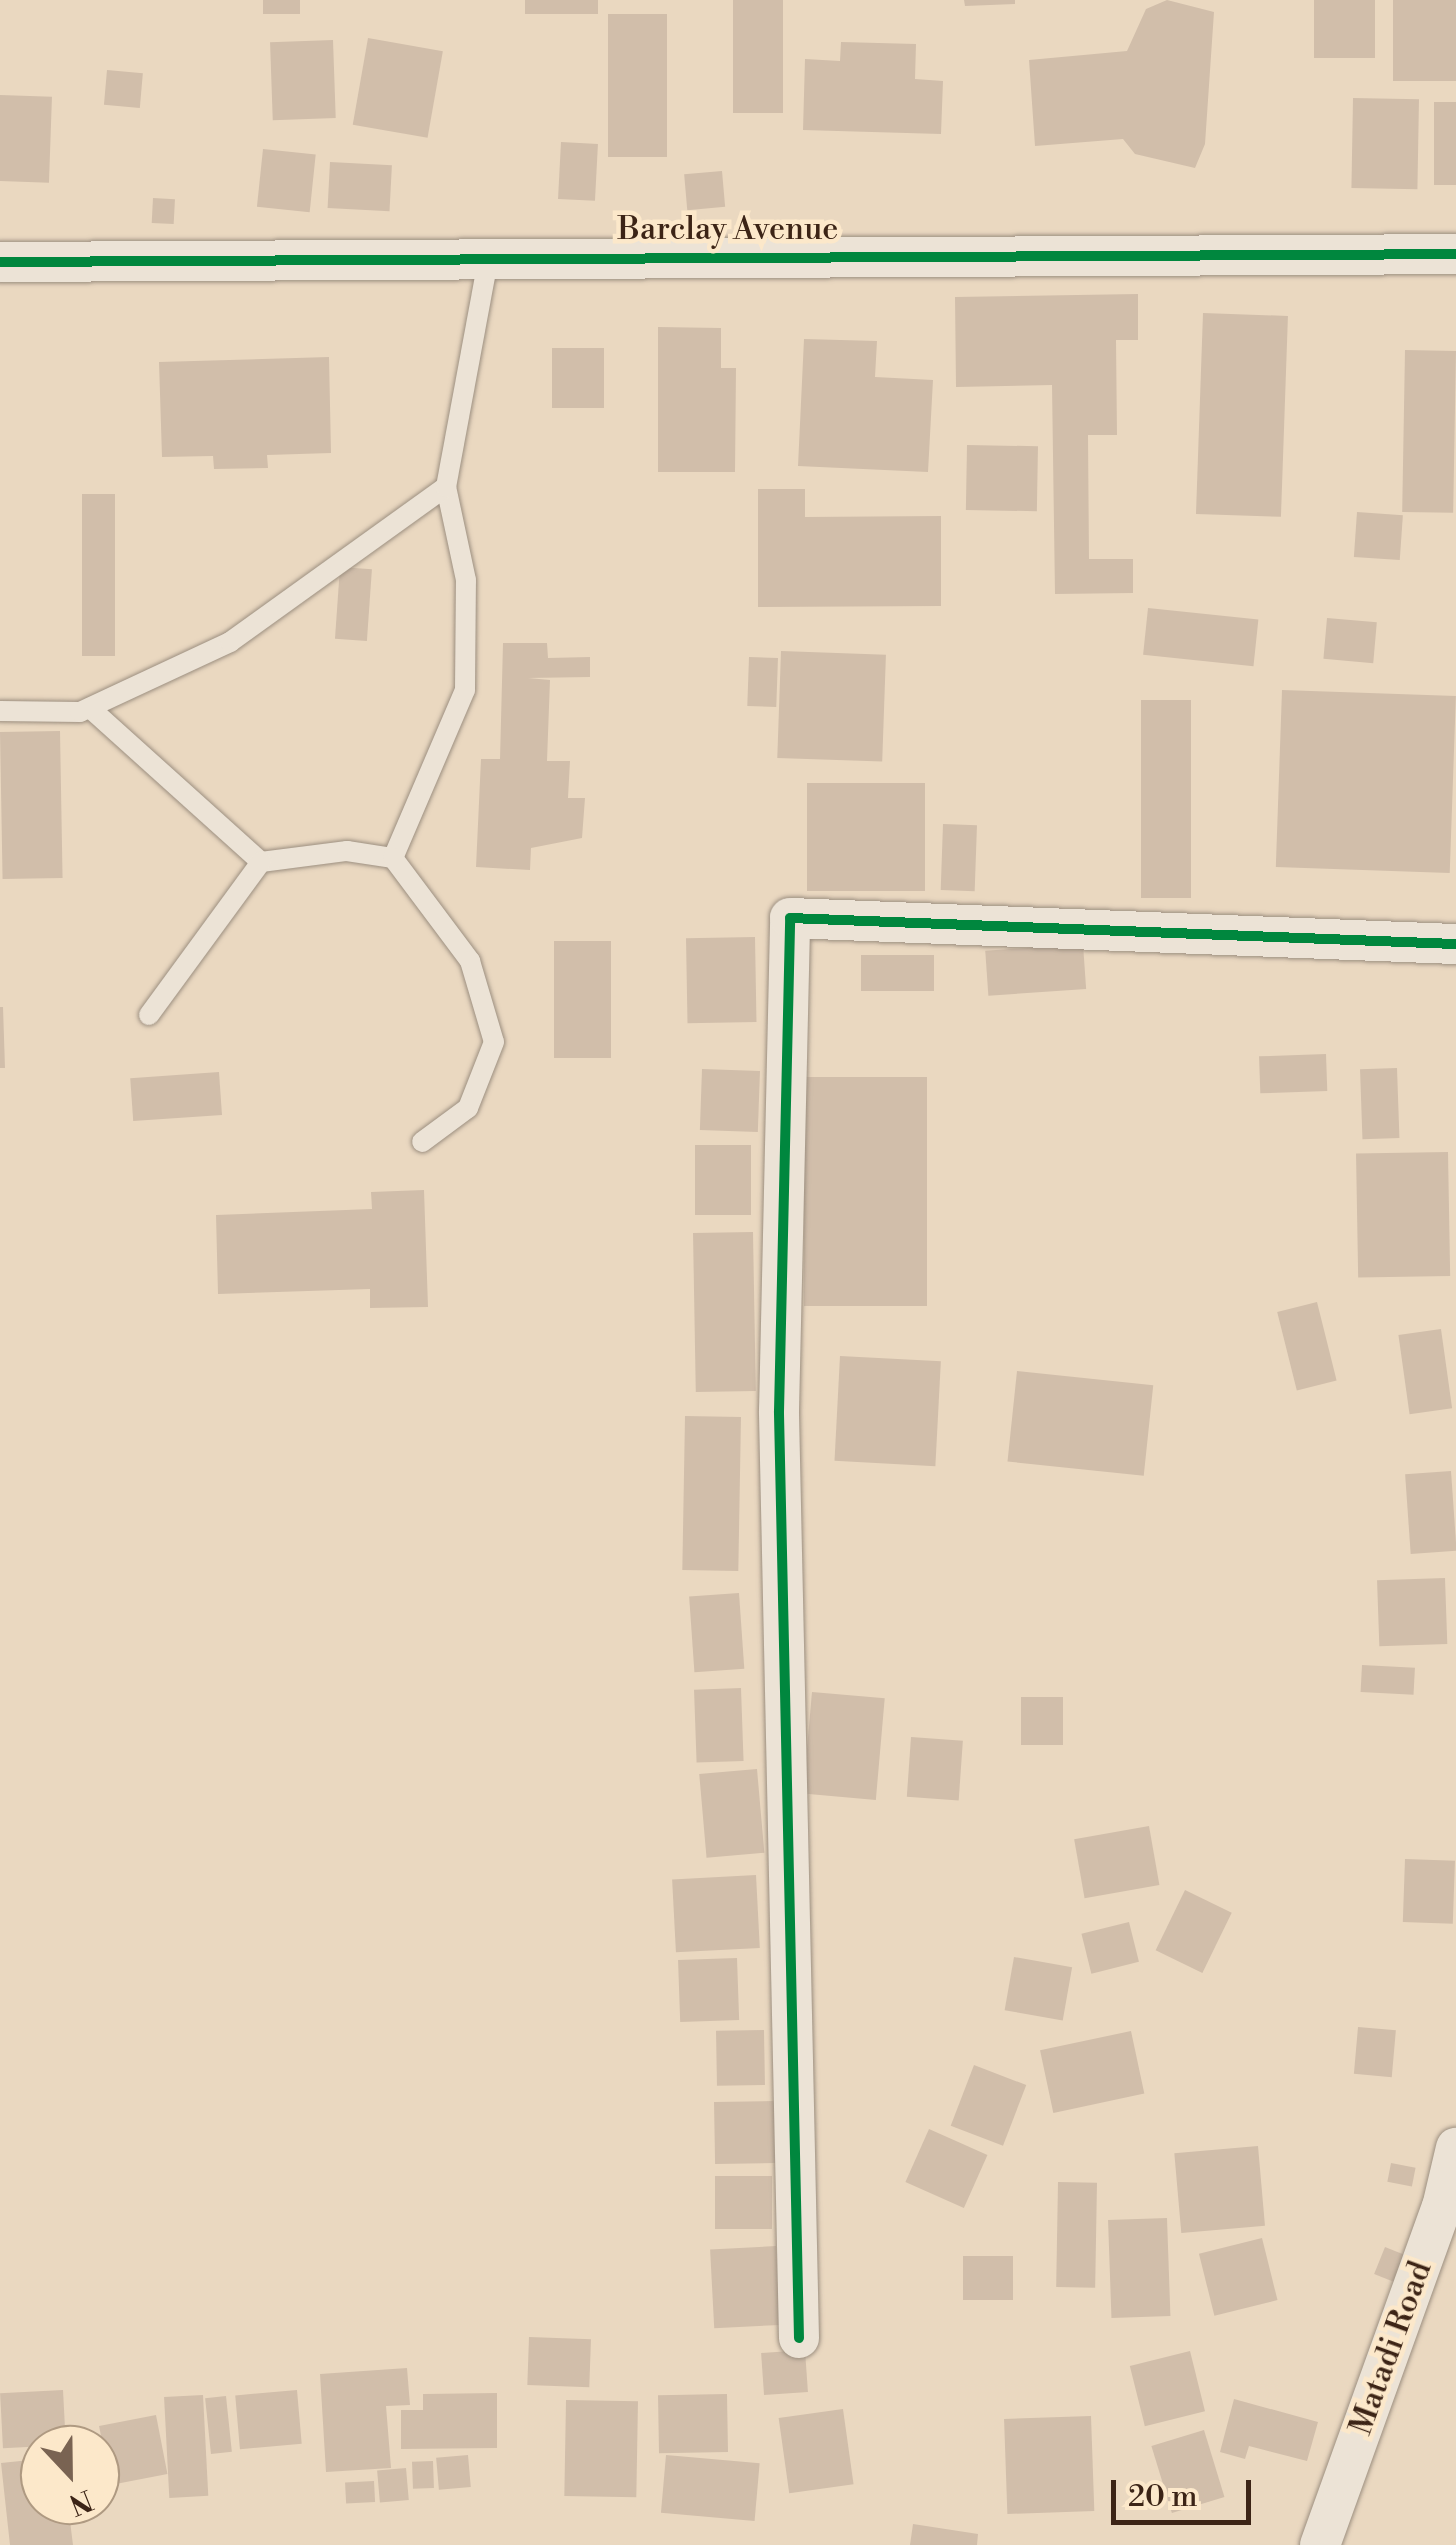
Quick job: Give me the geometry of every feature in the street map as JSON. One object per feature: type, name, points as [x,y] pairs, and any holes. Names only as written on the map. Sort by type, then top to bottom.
[{"type":"street","name":"Barclay Avenue","points":[[0,262],[490,254],[1456,254]]},
{"type":"street","points":[[799,2338],[779,1411],[790,918],[1456,944]]},
{"type":"street","name":"Matadi Road","points":[[1320,2545],[1442,2207],[1456,2148]]},
{"type":"lane","points":[[393,858],[465,690],[466,580],[446,487],[490,254]]},
{"type":"lane","points":[[0,711],[90,708],[230,642],[446,487]]},
{"type":"lane","points":[[90,708],[262,862]]},
{"type":"lane","points":[[149,1015],[262,862],[348,851],[393,858],[470,961],[494,1042],[468,1108],[422,1142]]},
{"type":"building","points":[[263,0],[300,0],[300,14],[263,14]]},
{"type":"building","points":[[525,0],[598,0],[598,14],[525,14]]},
{"type":"building","points":[[733,0],[783,0],[783,113],[733,113]]},
{"type":"building","points":[[964,0],[1015,0],[1015,4],[965,6]]},
{"type":"building","points":[[1167,0],[1214,12],[1205,144],[1195,168],[1135,154],[1123,139],[1035,146],[1029,60],[1127,51],[1146,9]]},
{"type":"building","points":[[1314,0],[1375,0],[1375,58],[1314,58]]},
{"type":"building","points":[[1393,0],[1456,0],[1456,81],[1393,81]]},
{"type":"building","points":[[608,14],[667,14],[667,157],[608,157]]},
{"type":"building","points":[[368,38],[443,51],[428,138],[353,125]]},
{"type":"building","points":[[333,40],[336,118],[273,120],[270,42]]},
{"type":"building","points":[[841,42],[916,44],[915,79],[943,81],[941,134],[803,130],[805,59],[840,61]]},
{"type":"building","points":[[107,70],[143,73],[140,108],[104,105]]},
{"type":"building","points":[[0,95],[52,97],[49,183],[0,181]]},
{"type":"building","points":[[1353,98],[1419,99],[1417,189],[1351,188]]},
{"type":"building","points":[[1434,102],[1456,102],[1456,185],[1434,185]]},
{"type":"building","points":[[561,142],[598,144],[595,201],[558,199]]},
{"type":"building","points":[[263,149],[316,155],[310,212],[257,207]]},
{"type":"building","points":[[330,162],[392,165],[390,211],[328,208]]},
{"type":"building","points":[[722,171],[725,207],[687,210],[684,174]]},
{"type":"building","points":[[153,198],[175,199],[174,224],[152,223]]},
{"type":"building","points":[[1138,294],[1138,340],[1116,340],[1117,435],[1088,435],[1089,559],[1133,559],[1133,593],[1055,594],[1052,385],[956,387],[955,297]]},
{"type":"building","points":[[1203,313],[1288,316],[1281,517],[1196,514]]},
{"type":"building","points":[[658,327],[721,328],[721,368],[736,368],[735,472],[658,472]]},
{"type":"building","points":[[804,339],[877,341],[875,377],[933,380],[928,472],[798,466]]},
{"type":"building","points":[[552,348],[604,348],[604,408],[552,408]]},
{"type":"building","points":[[1405,350],[1456,351],[1453,513],[1402,512]]},
{"type":"building","points":[[329,357],[331,453],[267,455],[268,468],[214,469],[213,456],[162,457],[159,362]]},
{"type":"building","points":[[967,445],[1038,446],[1037,511],[966,510]]},
{"type":"building","points":[[758,489],[805,489],[805,517],[941,516],[941,606],[758,607]]},
{"type":"building","points":[[82,494],[115,494],[115,656],[82,656]]},
{"type":"building","points":[[1357,512],[1403,515],[1400,560],[1354,557]]},
{"type":"building","points":[[340,567],[372,569],[367,641],[335,639]]},
{"type":"building","points":[[1148,608],[1258,620],[1253,666],[1143,655]]},
{"type":"building","points":[[1327,618],[1377,622],[1373,663],[1323,659]]},
{"type":"building","points":[[503,643],[547,643],[548,658],[590,657],[590,677],[528,678],[550,680],[547,761],[570,761],[568,798],[585,798],[582,838],[531,848],[530,870],[476,867],[481,759],[500,759]]},
{"type":"building","points":[[781,651],[886,655],[882,762],[777,758]]},
{"type":"building","points":[[749,657],[778,658],[776,707],[747,706]]},
{"type":"building","points":[[1282,690],[1456,696],[1450,873],[1276,867]]},
{"type":"building","points":[[1141,700],[1191,700],[1191,898],[1141,898]]},
{"type":"building","points":[[60,731],[63,878],[3,879],[0,732]]},
{"type":"building","points":[[807,783],[925,783],[925,891],[807,891]]},
{"type":"building","points":[[943,824],[977,825],[975,891],[941,890]]},
{"type":"building","points":[[755,937],[756,1022],[687,1023],[686,938]]},
{"type":"building","points":[[554,941],[611,941],[611,1058],[554,1058]]},
{"type":"building","points":[[1083,944],[1086,989],[988,996],[985,951]]},
{"type":"building","points":[[861,955],[934,955],[934,991],[861,991]]},
{"type":"building","points":[[3,1007],[5,1068],[0,1068]]},
{"type":"building","points":[[1326,1054],[1327,1091],[1260,1093],[1259,1056]]},
{"type":"building","points":[[1397,1068],[1399,1138],[1362,1139],[1360,1069]]},
{"type":"building","points":[[702,1069],[760,1071],[758,1132],[700,1130]]},
{"type":"building","points":[[219,1072],[222,1115],[133,1121],[130,1078]]},
{"type":"building","points":[[804,1077],[927,1077],[927,1306],[804,1306]]},
{"type":"building","points":[[695,1145],[751,1145],[751,1215],[695,1215]]},
{"type":"building","points":[[1448,1152],[1450,1276],[1358,1278],[1356,1154]]},
{"type":"building","points":[[424,1190],[428,1307],[370,1308],[370,1289],[218,1294],[216,1215],[372,1209],[371,1192]]},
{"type":"building","points":[[753,1232],[756,1391],[696,1392],[693,1233]]},
{"type":"building","points":[[1317,1302],[1337,1381],[1297,1391],[1277,1312]]},
{"type":"building","points":[[1441,1329],[1452,1408],[1410,1414],[1398,1335]]},
{"type":"building","points":[[840,1356],[941,1361],[935,1466],[835,1461]]},
{"type":"building","points":[[1017,1371],[1153,1385],[1144,1476],[1007,1462]]},
{"type":"building","points":[[685,1416],[741,1417],[738,1571],[682,1570]]},
{"type":"building","points":[[1451,1471],[1456,1551],[1411,1554],[1405,1474]]},
{"type":"building","points":[[1445,1578],[1447,1644],[1379,1646],[1377,1580]]},
{"type":"building","points":[[739,1593],[744,1669],[694,1672],[689,1596]]},
{"type":"building","points":[[1362,1665],[1415,1668],[1414,1695],[1361,1692]]},
{"type":"building","points":[[741,1688],[744,1761],[697,1763],[694,1690]]},
{"type":"building","points":[[812,1692],[885,1698],[876,1800],[803,1794]]},
{"type":"building","points":[[1021,1697],[1063,1697],[1063,1745],[1021,1745]]},
{"type":"building","points":[[911,1737],[963,1741],[959,1800],[907,1797]]},
{"type":"building","points":[[757,1769],[764,1853],[707,1858],[699,1774]]},
{"type":"building","points":[[1149,1826],[1159,1885],[1085,1898],[1074,1839]]},
{"type":"building","points":[[1405,1859],[1455,1861],[1453,1924],[1403,1922]]},
{"type":"building","points":[[756,1875],[760,1948],[676,1952],[672,1879]]},
{"type":"building","points":[[1185,1890],[1232,1913],[1202,1973],[1156,1950]]},
{"type":"building","points":[[1129,1922],[1139,1962],[1091,1974],[1081,1934]]},
{"type":"building","points":[[1014,1957],[1072,1967],[1063,2020],[1005,2010]]},
{"type":"building","points":[[737,1958],[739,2020],[680,2022],[678,1960]]},
{"type":"building","points":[[1358,2027],[1396,2030],[1392,2077],[1354,2074]]},
{"type":"building","points":[[764,2030],[765,2085],[717,2086],[716,2031]]},
{"type":"building","points":[[1131,2031],[1144,2094],[1053,2113],[1040,2050]]},
{"type":"building","points":[[974,2065],[1026,2085],[1003,2146],[951,2126]]},
{"type":"building","points":[[774,2101],[775,2163],[715,2164],[714,2102]]},
{"type":"building","points":[[929,2129],[987,2155],[964,2208],[905,2182]]},
{"type":"building","points":[[1258,2146],[1265,2226],[1181,2233],[1174,2153]]},
{"type":"building","points":[[1391,2163],[1416,2168],[1412,2186],[1387,2182]]},
{"type":"building","points":[[715,2176],[772,2176],[772,2229],[715,2229]]},
{"type":"building","points":[[1058,2182],[1097,2183],[1095,2288],[1056,2287]]},
{"type":"building","points":[[1167,2218],[1170,2316],[1111,2318],[1108,2220]]},
{"type":"building","points":[[1262,2238],[1277,2300],[1214,2316],[1199,2254]]},
{"type":"building","points":[[776,2246],[780,2325],[714,2328],[710,2249]]},
{"type":"building","points":[[1385,2247],[1410,2257],[1399,2284],[1374,2274]]},
{"type":"building","points":[[963,2256],[1013,2256],[1013,2300],[963,2300]]},
{"type":"building","points":[[529,2337],[591,2339],[589,2387],[527,2385]]},
{"type":"building","points":[[805,2350],[808,2392],[764,2395],[761,2353]]},
{"type":"building","points":[[1190,2351],[1205,2411],[1145,2426],[1130,2366]]},
{"type":"building","points":[[407,2368],[410,2405],[386,2406],[391,2468],[326,2472],[320,2374]]},
{"type":"building","points":[[63,2390],[65,2425],[20,2425],[20,2447],[3,2448],[0,2393]]},
{"type":"building","points":[[297,2390],[302,2444],[240,2449],[235,2395]]},
{"type":"building","points":[[497,2393],[497,2448],[401,2449],[401,2410],[423,2410],[423,2394]]},
{"type":"building","points":[[727,2394],[728,2452],[659,2453],[658,2395]]},
{"type":"building","points":[[203,2395],[208,2496],[169,2498],[164,2397]]},
{"type":"building","points":[[226,2396],[232,2452],[211,2454],[205,2398]]},
{"type":"building","points":[[1234,2399],[1318,2422],[1307,2461],[1249,2446],[1245,2459],[1220,2452]]},
{"type":"building","points":[[566,2400],[638,2401],[636,2497],[564,2496]]},
{"type":"building","points":[[843,2409],[854,2484],[789,2493],[779,2418]]},
{"type":"building","points":[[156,2415],[167,2474],[120,2483],[120,2425],[105,2425]]},
{"type":"building","points":[[1091,2416],[1094,2511],[1007,2514],[1004,2419]]},
{"type":"building","points":[[1204,2430],[1224,2497],[1172,2513],[1151,2446]]},
{"type":"building","points":[[468,2455],[471,2487],[439,2490],[436,2458]]},
{"type":"building","points":[[666,2455],[760,2463],[755,2521],[661,2513]]},
{"type":"building","points":[[20,2461],[20,2525],[70,2525],[73,2545],[10,2545],[1,2463]]},
{"type":"building","points":[[433,2461],[434,2488],[413,2489],[412,2462]]},
{"type":"building","points":[[406,2468],[409,2500],[380,2502],[377,2471]]},
{"type":"building","points":[[374,2481],[375,2502],[346,2503],[345,2483]]},
{"type":"building","points":[[913,2524],[978,2534],[977,2545],[910,2545]]},
{"type":"cycle path","points":[[0,262],[1456,254]]},
{"type":"cycle path","points":[[799,2338],[779,1411],[790,918],[1456,944]]}]
